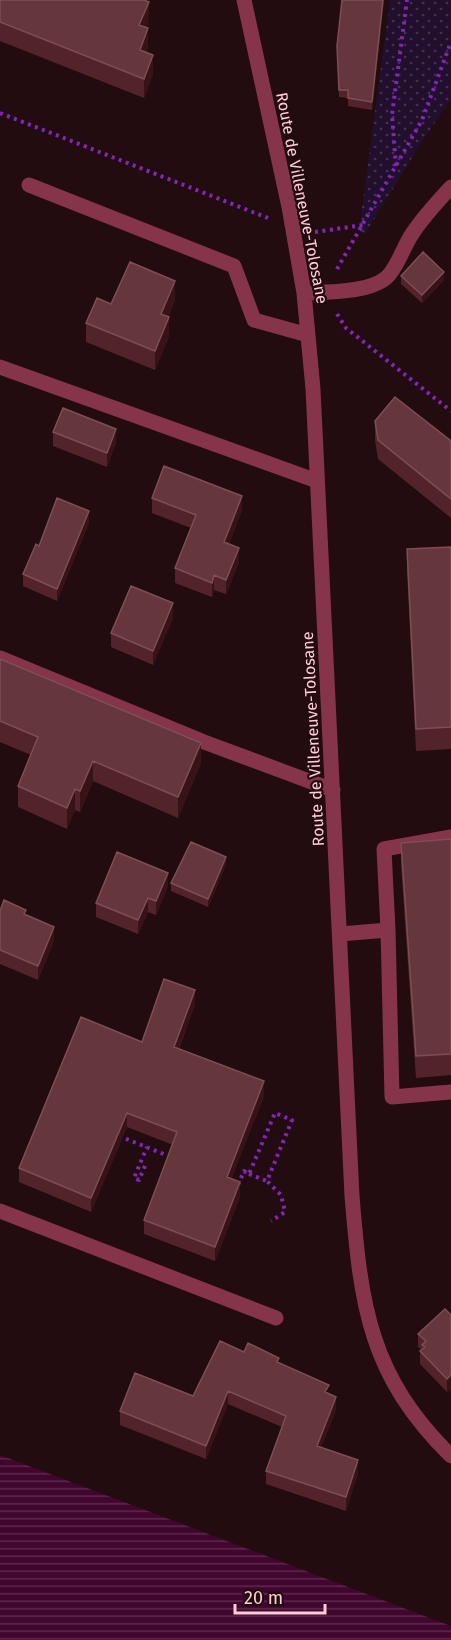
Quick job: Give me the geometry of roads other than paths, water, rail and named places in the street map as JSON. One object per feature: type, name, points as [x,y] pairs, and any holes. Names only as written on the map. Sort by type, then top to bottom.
[{"type":"street","name":"Route de Villeneuve-Tolosane","points":[[244,0],[289,207],[304,293],[308,335],[318,481],[352,1196],[358,1268],[368,1322],[383,1365],[405,1401],[435,1440],[451,1456]]},
{"type":"street","points":[[29,185],[234,266],[254,320],[308,335]]},
{"type":"street","points":[[304,293],[370,286],[388,276],[411,235],[451,187]]},
{"type":"street","points":[[0,367],[318,481]]},
{"type":"street","points":[[0,658],[204,742],[333,790]]},
{"type":"street","points":[[451,837],[384,849],[392,1097],[451,1092]]},
{"type":"street","points":[[340,934],[388,930]]},
{"type":"street","points":[[0,1211],[276,1317]]}]
